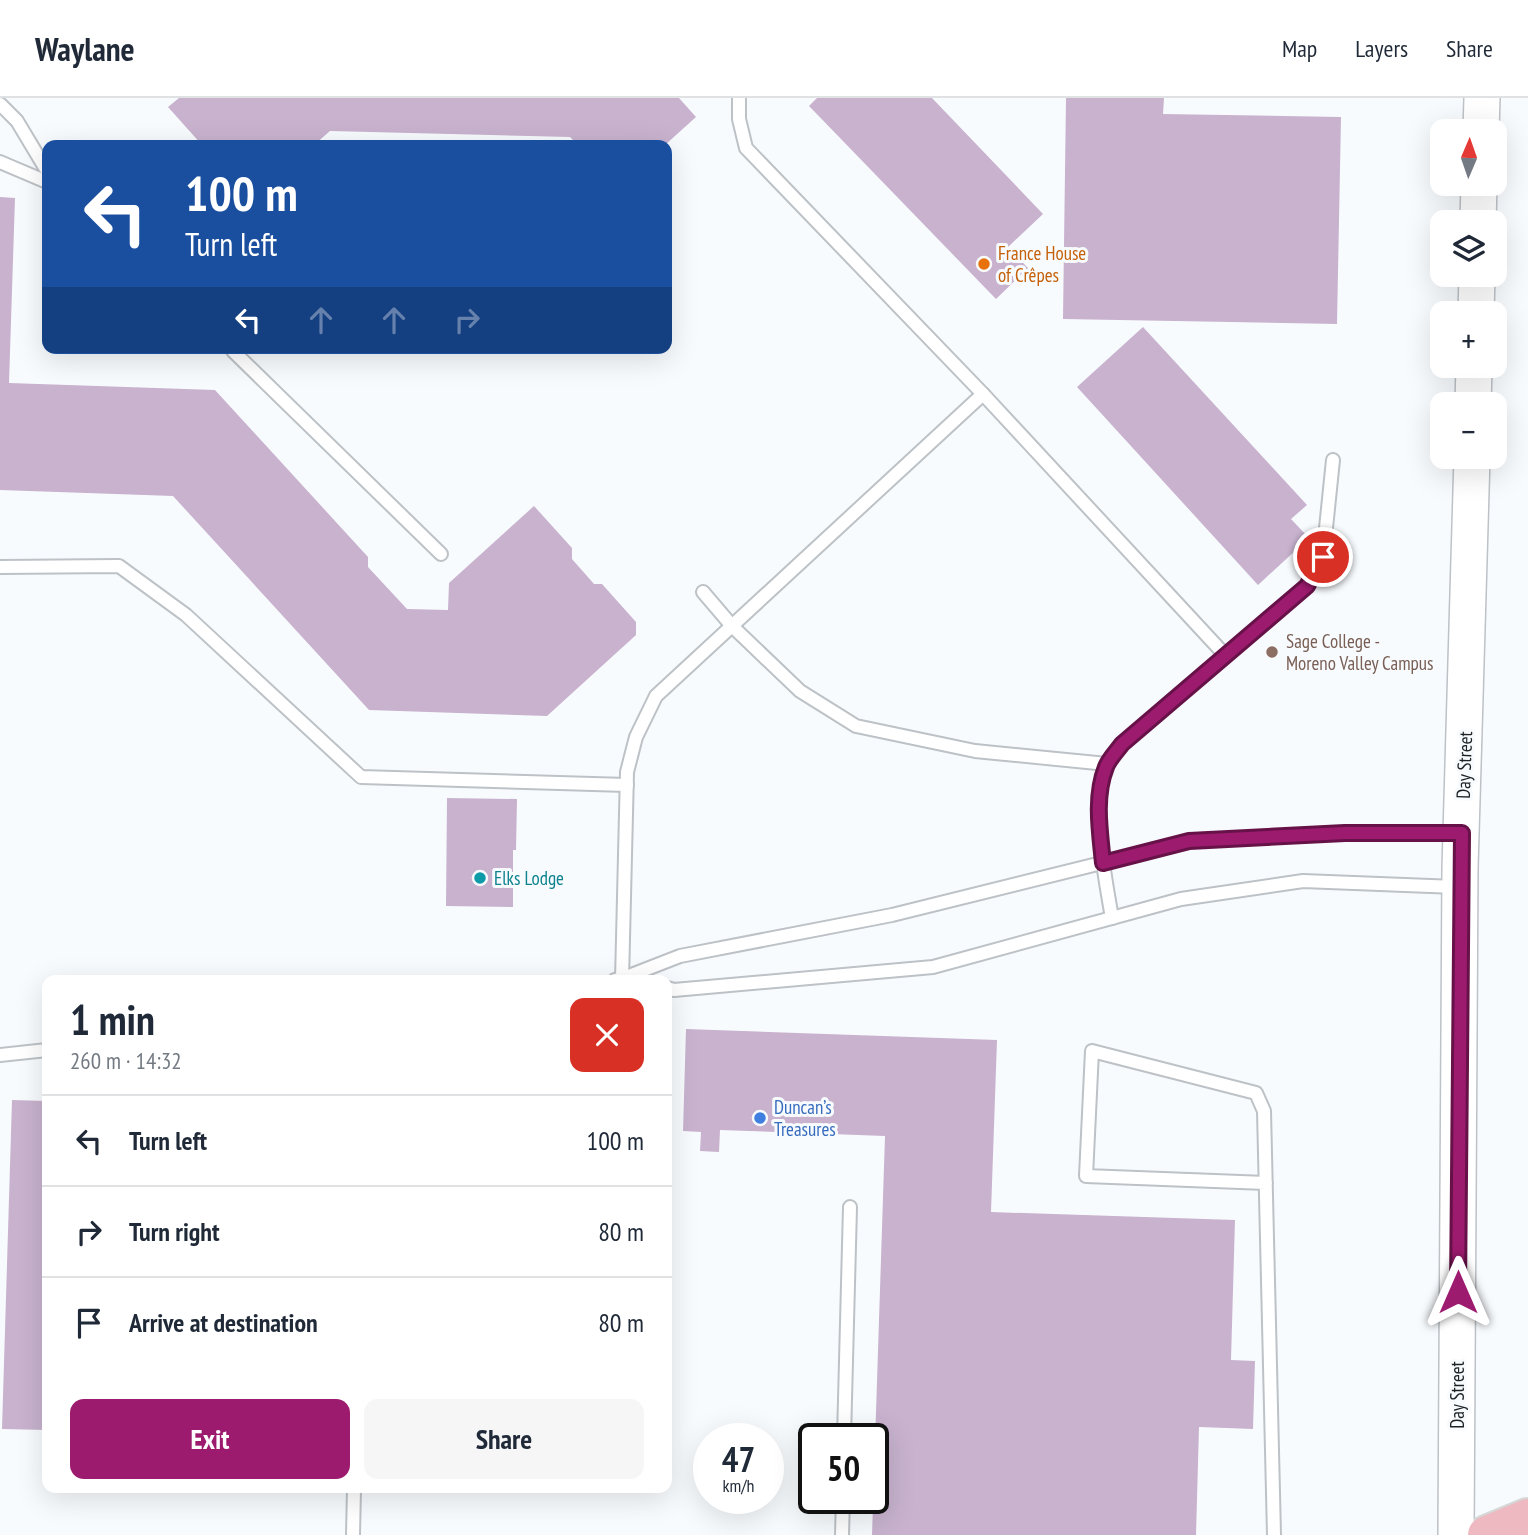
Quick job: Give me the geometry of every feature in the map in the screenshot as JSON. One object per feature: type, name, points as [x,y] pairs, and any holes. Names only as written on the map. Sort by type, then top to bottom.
[{"type":"highway","points":[[1487,1535],[1528,1518]]},
{"type":"main road","points":[[1481,119],[1482,98]]},
{"type":"main road","name":"Day Street","points":[[1456,1535],[1461,887],[1472,469]]},
{"type":"lane","points":[[739,98],[739,119],[746,148],[983,394],[1225,655]]},
{"type":"lane","points":[[0,104],[17,121],[42,163]]},
{"type":"lane","points":[[0,162],[42,180]]},
{"type":"lane","points":[[236,354],[441,554]]},
{"type":"lane","points":[[623,975],[627,772],[636,737],[656,696],[983,394]]},
{"type":"lane","points":[[1112,918],[1100,829],[1100,788],[1107,764],[1122,744],[1307,586],[1323,557],[1333,460]]},
{"type":"lane","points":[[0,566],[119,566],[186,615],[361,777],[627,785]]},
{"type":"lane","points":[[703,592],[732,626],[800,691],[856,726],[975,751],[1107,764]]},
{"type":"lane","points":[[635,975],[680,956],[892,915],[1189,841],[1345,833],[1462,833]]},
{"type":"lane","points":[[672,989],[933,967],[1181,899],[1303,881],[1461,887]]},
{"type":"lane","points":[[0,1055],[42,1051]]},
{"type":"lane","points":[[1266,1184],[1086,1176],[1092,1051],[1256,1093],[1264,1111],[1266,1184],[1273,1535]]},
{"type":"lane","points":[[845,1423],[850,1207]]},
{"type":"lane","points":[[354,1493],[354,1535]]},
{"type":"lane","points":[[842,1535],[843,1514]]},
{"type":"building","points":[[179,98],[679,98],[696,117],[671,140],[573,140],[570,137],[330,131],[320,140],[198,140],[168,107]]},
{"type":"building","points":[[817,98],[932,98],[1043,214],[1008,247],[1028,268],[996,299],[809,106]]},
{"type":"building","points":[[1066,98],[1164,98],[1163,114],[1341,117],[1337,324],[1063,319]]},
{"type":"building","points":[[0,197],[15,198],[9,383],[215,390],[368,557],[368,567],[407,609],[448,610],[449,583],[534,506],[572,548],[572,559],[594,584],[602,584],[636,622],[636,635],[547,716],[369,710],[173,496],[0,490]]},
{"type":"building","points":[[1143,327],[1307,505],[1291,519],[1309,538],[1258,585],[1077,387]]},
{"type":"building","name":"Elks Lodge","points":[[447,798],[517,799],[516,850],[513,850],[513,907],[446,906]]},
{"type":"building","points":[[686,1029],[997,1040],[991,1212],[1235,1220],[1231,1360],[1255,1361],[1253,1429],[1199,1427],[1196,1535],[872,1535],[873,1514],[889,1514],[889,1423],[876,1423],[885,1136],[720,1130],[719,1152],[700,1151],[701,1132],[683,1131]]},
{"type":"building","points":[[12,1100],[42,1101],[42,1430],[2,1429]]},
{"type":"place","name":"France House of Crêpes","points":[[984,264]]},
{"type":"place","name":"Sage College - Moreno Valley Campus","points":[[1272,652]]},
{"type":"place","name":"Elks Lodge","points":[[480,878]]},
{"type":"place","name":"Duncan’s Treasures","points":[[760,1118]]},
{"type":"route","points":[[1323,557],[1307,586],[1122,744],[1107,764],[1100,788],[1103,863],[1189,841],[1345,833],[1462,833],[1458,1292]]}]
